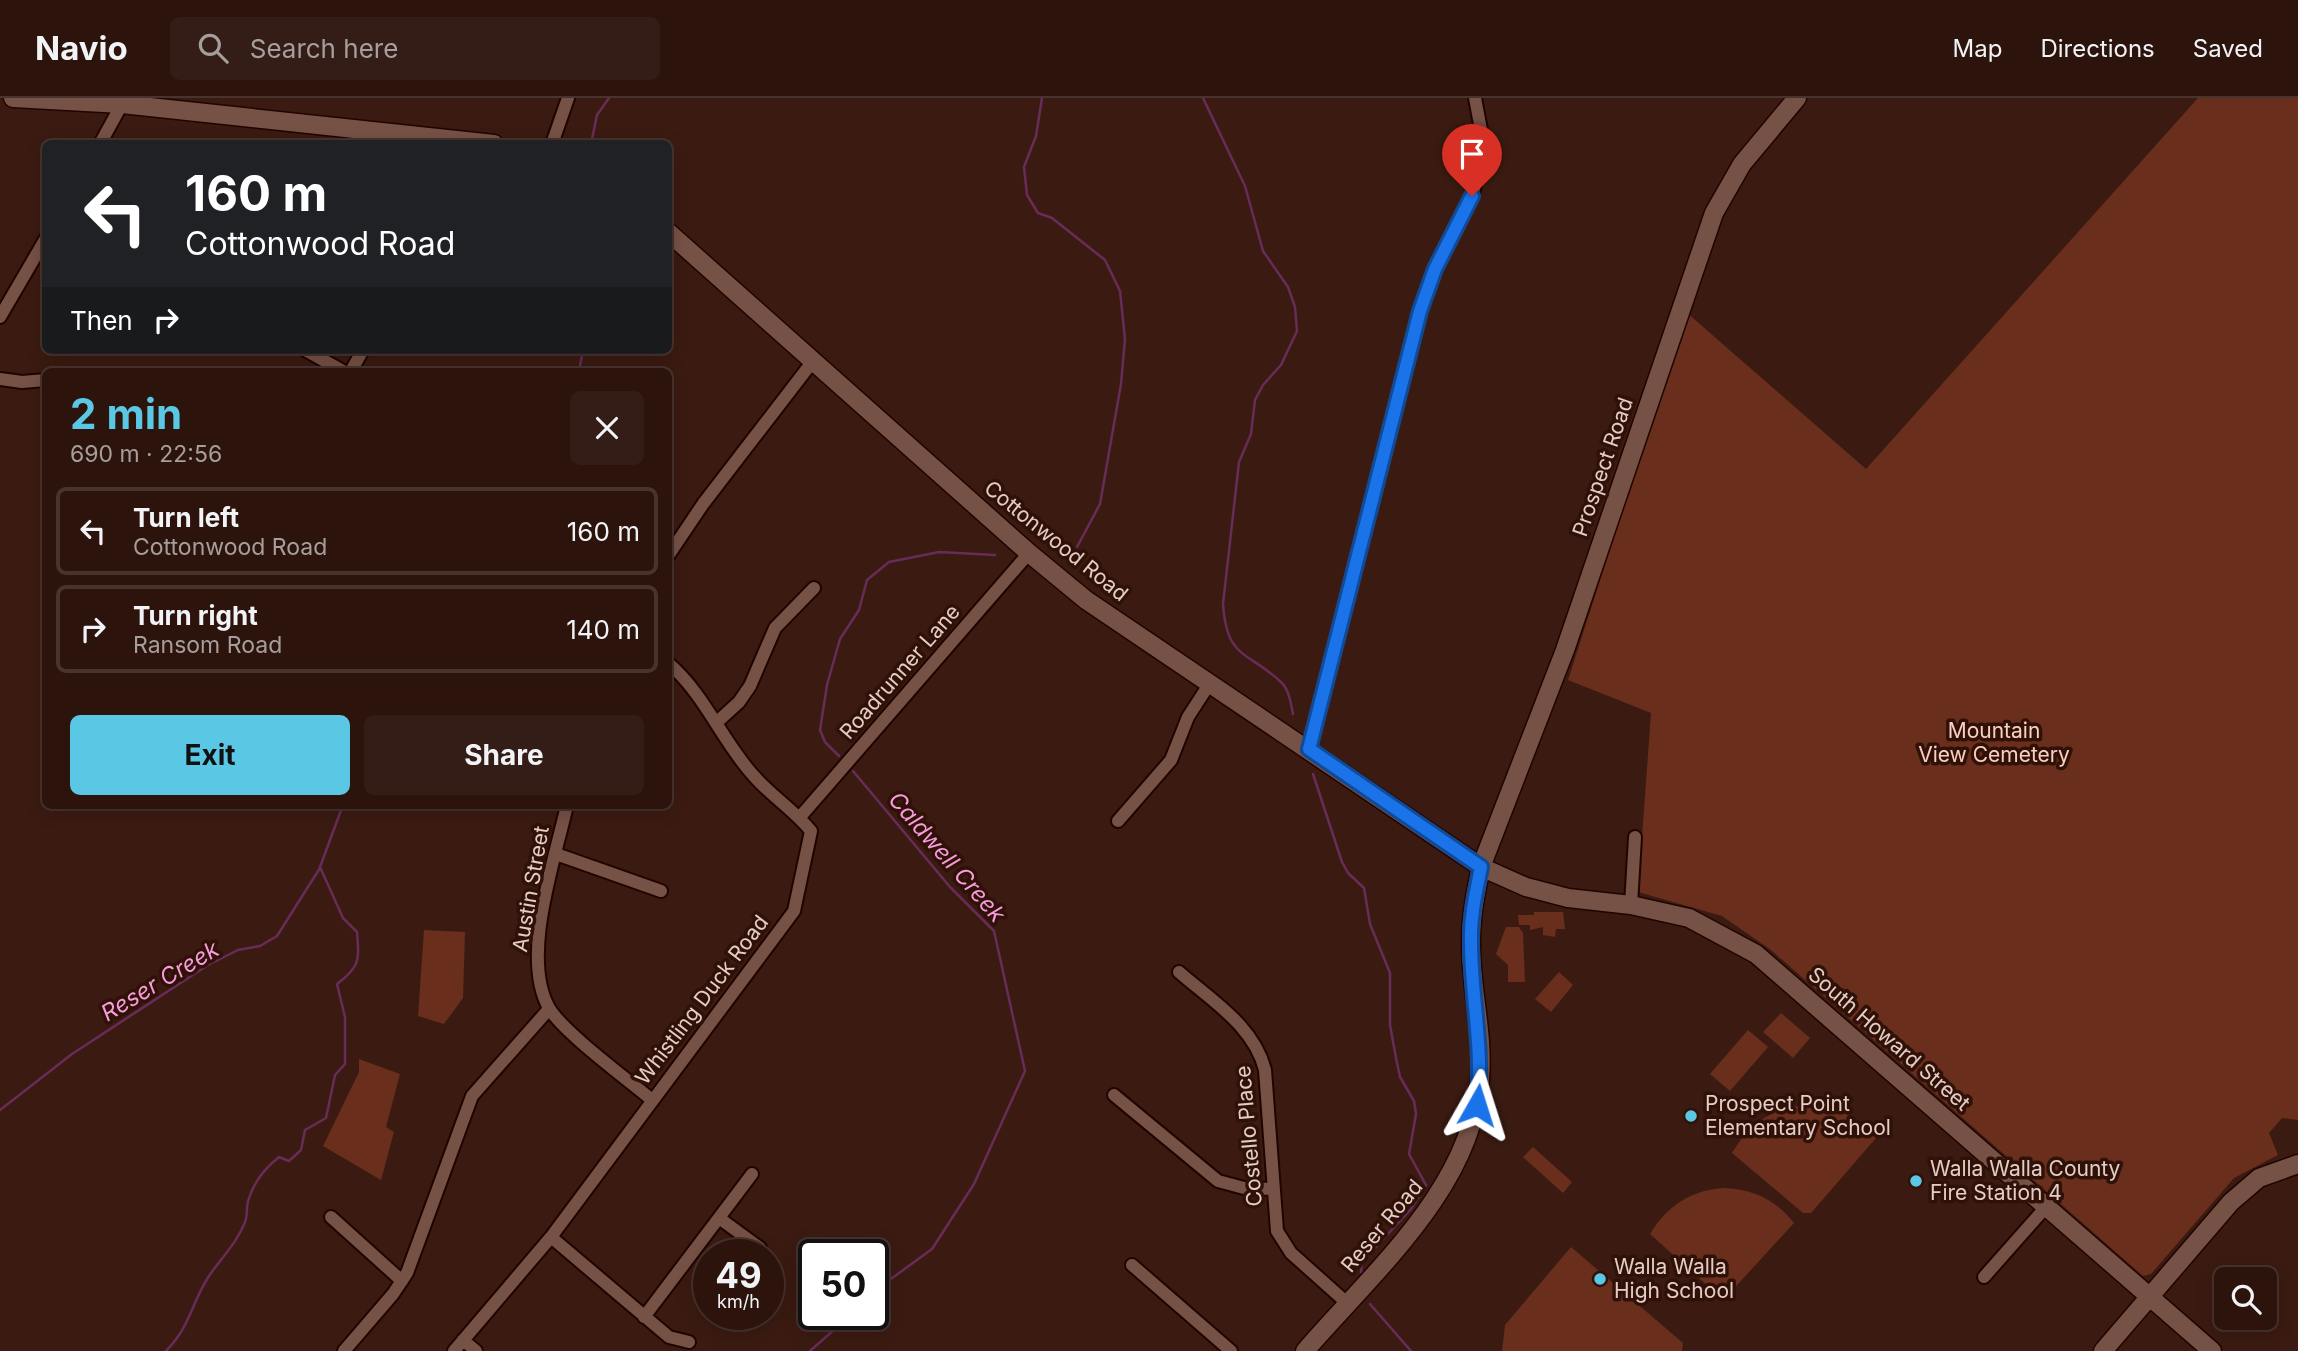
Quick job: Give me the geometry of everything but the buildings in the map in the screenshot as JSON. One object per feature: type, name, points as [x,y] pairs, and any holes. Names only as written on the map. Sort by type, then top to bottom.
[{"type":"main road","points":[[13,98],[122,104],[457,140]]},
{"type":"main road","name":"Prospect Road","points":[[1481,867],[1565,650],[1714,213],[1742,164],[1797,98]]},
{"type":"main road","name":"Cottonwood Road","points":[[672,236],[1029,553],[1086,600],[1481,867]]},
{"type":"main road","name":"South Howard Street","points":[[1481,867],[1526,887],[1568,898],[1631,905],[1689,918],[1756,954],[2212,1351]]},
{"type":"main road","name":"Reser Road","points":[[1305,1351],[1431,1206],[1465,1147],[1480,1078],[1471,942],[1473,903],[1481,867]]},
{"type":"main road","points":[[2103,1351],[2231,1202],[2259,1178],[2298,1164]]},
{"type":"street","points":[[553,140],[568,98]]},
{"type":"street","points":[[1309,749],[1420,311],[1435,269],[1472,196],[1480,167],[1482,135],[1475,98]]},
{"type":"street","points":[[102,140],[122,104]]},
{"type":"street","points":[[0,317],[42,245]]},
{"type":"street","points":[[313,354],[338,368]]},
{"type":"street","points":[[672,550],[703,504],[813,361]]},
{"type":"street","points":[[0,379],[22,382],[42,380]]},
{"type":"street","name":"Roadrunner Lane","points":[[800,817],[1029,553]]},
{"type":"street","points":[[716,723],[739,702],[750,686],[775,628],[814,588]]},
{"type":"street","points":[[672,668],[716,723],[753,776],[800,817]]},
{"type":"street","points":[[1118,821],[1171,760],[1188,717],[1210,683]]},
{"type":"street","name":"Austin Street","points":[[566,809],[536,947],[538,982],[549,1009],[652,1100]]},
{"type":"street","name":"Whistling Duck Road","points":[[454,1351],[551,1237],[794,911],[811,831],[800,817]]},
{"type":"street","points":[[1631,905],[1635,837]]},
{"type":"street","points":[[556,854],[661,891]]},
{"type":"street","name":"Costello Place","points":[[1179,972],[1250,1034],[1260,1051],[1265,1070],[1277,1231],[1292,1253],[1347,1303]]},
{"type":"street","points":[[344,1351],[402,1281],[472,1096],[549,1009]]},
{"type":"street","points":[[1114,1095],[1218,1181],[1244,1188],[1272,1189]]},
{"type":"street","points":[[644,1317],[752,1174]]},
{"type":"street","points":[[1984,1277],[2046,1207]]},
{"type":"street","points":[[331,1217],[402,1281]]},
{"type":"street","points":[[719,1218],[748,1239]]},
{"type":"street","points":[[551,1237],[669,1338],[689,1342]]},
{"type":"street","points":[[1132,1265],[1231,1351]]},
{"type":"street","points":[[463,1340],[476,1351]]},
{"type":"green space","name":"Mountain View Cemetery","points":[[2198,98],[2298,98],[2298,1120],[2282,1118],[2269,1133],[2278,1155],[2234,1178],[2151,1274],[2143,1276],[1771,950],[1722,916],[1638,892],[1651,713],[1568,680],[1686,312],[1866,469]]},
{"type":"green space","points":[[1534,912],[1563,912],[1565,929],[1556,929],[1555,937],[1543,935],[1543,927],[1530,930],[1530,925],[1519,925],[1518,915],[1534,915]]},
{"type":"green space","points":[[1506,927],[1519,927],[1523,933],[1525,982],[1508,982],[1508,965],[1496,954]]},
{"type":"green space","points":[[424,930],[465,932],[463,998],[444,1024],[418,1016]]},
{"type":"green space","points":[[1559,972],[1573,985],[1551,1012],[1535,999]]},
{"type":"green space","points":[[1781,1013],[1810,1038],[1793,1058],[1763,1032]]},
{"type":"green space","points":[[1748,1030],[1768,1047],[1730,1091],[1710,1074]]},
{"type":"green space","points":[[359,1059],[400,1074],[386,1127],[394,1132],[381,1180],[323,1146],[359,1072]]},
{"type":"green space","points":[[1805,1105],[1845,1113],[1876,1138],[1811,1213],[1803,1213],[1732,1153],[1746,1134],[1763,1119],[1782,1110]]},
{"type":"green space","points":[[1533,1147],[1572,1182],[1563,1193],[1523,1157]]},
{"type":"green space","points":[[1724,1188],[1763,1197],[1780,1208],[1794,1223],[1727,1296],[1719,1296],[1650,1234],[1664,1215],[1681,1201],[1701,1192]]},
{"type":"green space","name":"Walla Walla High School","points":[[1571,1247],[1683,1343],[1682,1351],[1502,1351],[1505,1325]]},
{"type":"waterway","points":[[592,140],[597,115],[609,98]]},
{"type":"waterway","name":"Caldwell Creek","points":[[1042,98],[1036,136],[1024,167],[1027,195],[1038,213],[1052,218],[1105,260],[1120,291],[1125,339],[1121,384],[1100,504],[1077,547]]},
{"type":"waterway","points":[[1203,98],[1245,186],[1263,251],[1288,287],[1295,307],[1297,331],[1281,365],[1263,385],[1255,400],[1251,434],[1239,462],[1223,604],[1225,622],[1234,645],[1282,683],[1288,693],[1293,714]]},
{"type":"waterway","points":[[580,368],[582,354]]},
{"type":"waterway","name":"Caldwell Creek","points":[[839,756],[825,742],[820,730],[827,685],[840,639],[859,610],[867,580],[889,562],[939,552],[995,555]]},
{"type":"waterway","name":"Caldwell Creek","points":[[853,771],[950,887],[994,931],[1025,1071],[974,1184],[932,1249],[889,1280]]},
{"type":"waterway","points":[[1313,774],[1342,862],[1348,873],[1364,888],[1370,924],[1390,973],[1390,1025],[1396,1058],[1400,1077],[1414,1101],[1416,1114],[1409,1154],[1426,1185],[1411,1209],[1362,1262],[1361,1272]]},
{"type":"waterway","points":[[166,1351],[181,1333],[209,1276],[242,1230],[248,1201],[256,1183],[279,1157],[289,1161],[301,1150],[305,1130],[326,1118],[335,1075],[345,1064],[345,1017],[337,984],[351,972],[357,961],[357,932],[343,918],[320,867],[342,809]]},
{"type":"waterway","name":"Reser Creek","points":[[0,1110],[72,1054],[208,965],[238,950],[260,946],[277,936],[320,868]]},
{"type":"waterway","points":[[1370,1304],[1411,1351]]},
{"type":"waterway","name":"Caldwell Creek","points":[[810,1351],[834,1330]]},
{"type":"place","name":"Prospect Point Elementary School","points":[[1691,1116]]},
{"type":"place","name":"Walla Walla County Fire Station 4","points":[[1916,1181]]},
{"type":"place","name":"Walla Walla High School","points":[[1600,1279]]},
{"type":"route","points":[[1472,196],[1435,269],[1420,311],[1309,749],[1481,867],[1473,903],[1471,942],[1480,1045],[1477,1105]]}]
